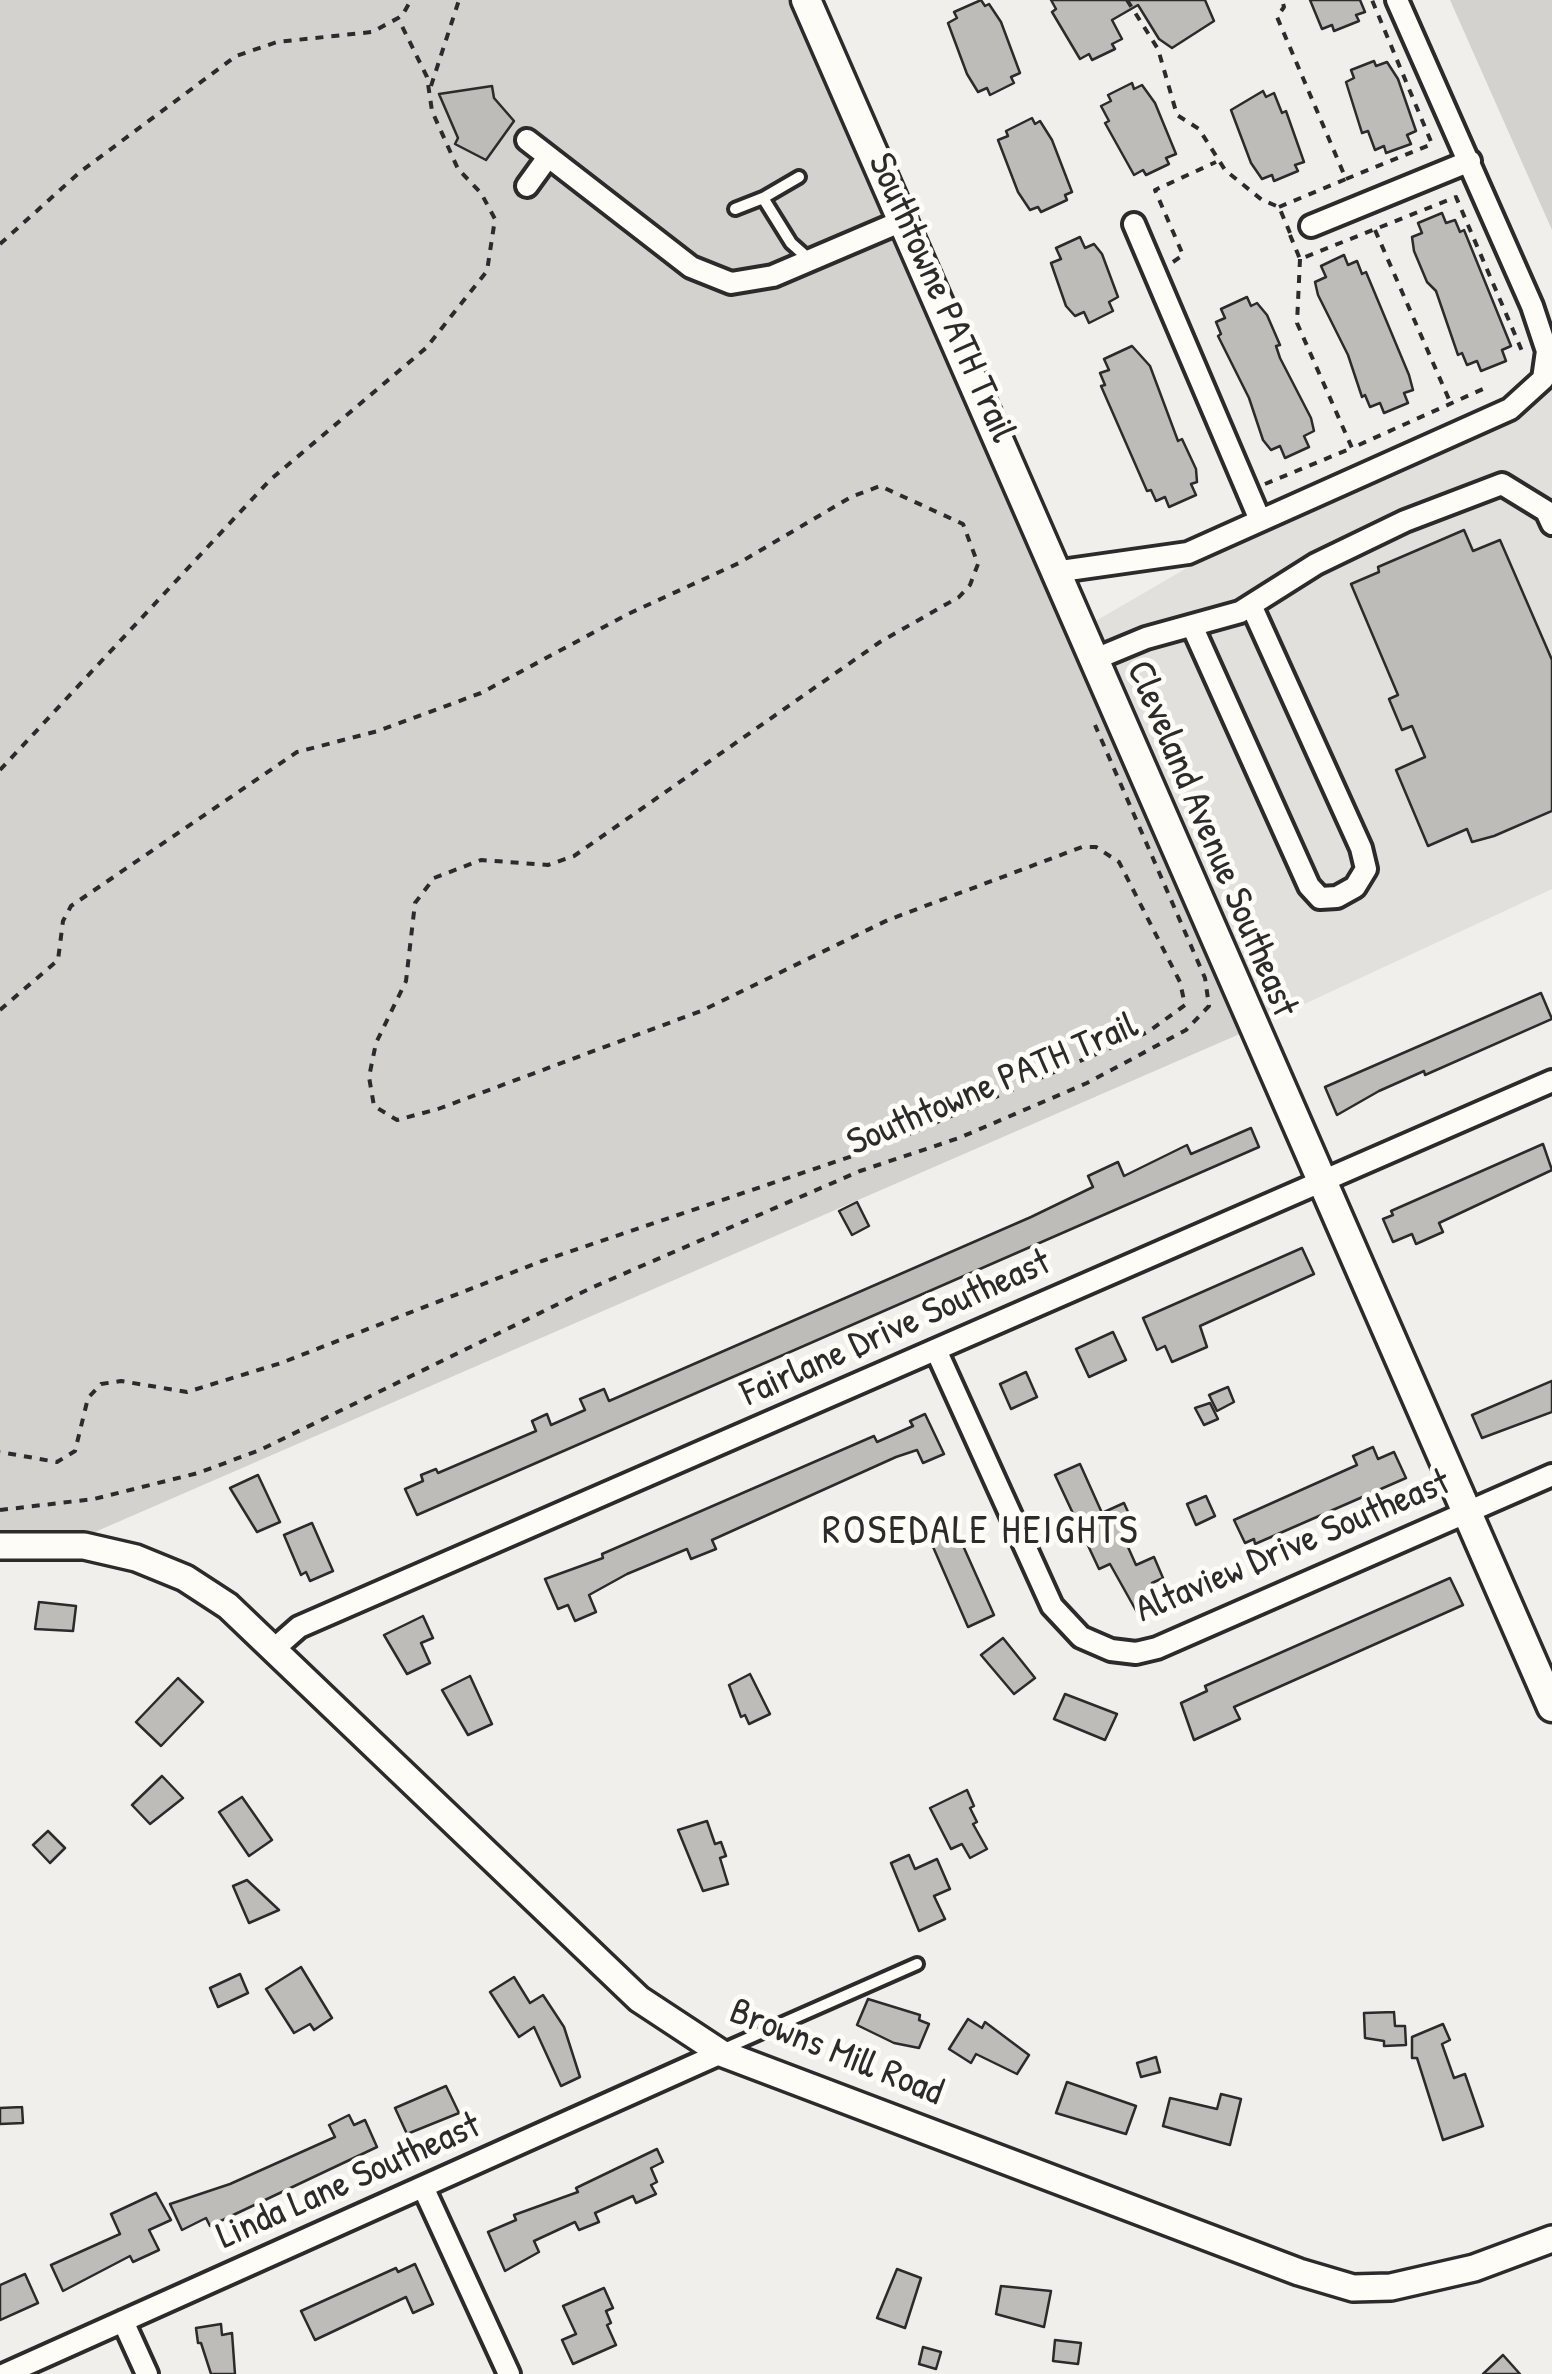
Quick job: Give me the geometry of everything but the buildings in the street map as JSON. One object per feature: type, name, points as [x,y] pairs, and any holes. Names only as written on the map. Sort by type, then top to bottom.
[{"type":"main road","name":"Cleveland Avenue Southeast","points":[[806,0],[1319,1182],[1552,1706]]},
{"type":"street","points":[[1054,572],[1188,553],[1510,409],[1543,379],[1548,351],[1470,162],[1397,0]]},
{"type":"street","points":[[526,140],[691,267],[731,283],[773,276],[902,221]]},
{"type":"street","points":[[527,186],[548,156]]},
{"type":"street","points":[[1311,226],[1470,162]]},
{"type":"street","points":[[1134,224],[1260,520]]},
{"type":"street","points":[[1093,660],[1146,638],[1193,628],[1251,604],[1316,564],[1405,522],[1502,484],[1546,511],[1552,524]]},
{"type":"street","points":[[1193,628],[1308,886],[1320,898],[1337,898],[1354,887],[1366,869],[1361,848],[1251,604]]},
{"type":"street","name":"Fairlane Drive Southeast","points":[[274,1649],[299,1627],[1552,1081]]},
{"type":"street","name":"Altaview Drive Southeast","points":[[936,1350],[1052,1606],[1081,1637],[1111,1650],[1136,1652],[1158,1648],[1552,1476]]},
{"type":"street","name":"Browns Mill Road","points":[[0,1546],[84,1546],[136,1558],[186,1578],[228,1606],[639,1999],[720,2053],[1281,2265],[1353,2288],[1391,2287],[1474,2268],[1552,2239]]},
{"type":"street","name":"Linda Lane Southeast","points":[[4,2374],[720,2053]]},
{"type":"street","points":[[424,2187],[510,2374]]},
{"type":"street","points":[[123,2321],[147,2374]]},
{"type":"lane","points":[[735,209],[799,178]]},
{"type":"lane","points":[[763,198],[791,243],[810,261]]},
{"type":"lane","points":[[720,2053],[917,1964]]},
{"type":"path","points":[[0,244],[80,172],[236,56],[277,42],[372,32],[398,18],[411,0]]},
{"type":"path","points":[[430,89],[458,0]]},
{"type":"path","points":[[1127,0],[1158,50],[1177,115],[1199,129],[1216,162],[1262,200],[1279,207],[1432,144],[1372,0]]},
{"type":"path","points":[[1282,0],[1284,7],[1277,17],[1346,179]]},
{"type":"path","points":[[0,770],[242,508],[426,348],[478,286],[492,252],[495,219],[481,193],[458,169],[432,111],[430,89],[398,18]]},
{"type":"path","points":[[1169,264],[1183,255],[1155,190],[1216,162]]},
{"type":"path","points":[[1300,259],[1456,197],[1522,351]]},
{"type":"path","points":[[1279,207],[1300,259],[1297,323],[1352,448]]},
{"type":"path","points":[[1290,235],[1311,226]]},
{"type":"path","points":[[1375,230],[1451,404]]},
{"type":"path","points":[[1264,484],[1484,389]]},
{"type":"path","points":[[0,1010],[58,960],[63,921],[71,906],[297,752],[378,731],[480,693],[628,614],[739,563],[851,497],[880,486],[963,524],[978,564],[970,586],[959,597],[880,642],[574,856],[548,865],[481,860],[434,878],[415,904],[406,981],[376,1043],[369,1077],[374,1106],[396,1120],[438,1109],[701,1011],[888,920],[1082,847],[1096,847],[1120,862],[1180,982],[1185,1005],[1170,1020],[1148,1032],[876,1148],[542,1260],[281,1363],[186,1392],[122,1381],[101,1384],[88,1398],[75,1451],[57,1462],[0,1452]]},
{"type":"path","name":"Southtowne PATH Trail","points":[[0,1510],[94,1499],[198,1474],[260,1450],[591,1288],[860,1171],[959,1138],[1039,1104],[1186,1030],[1209,1006],[1205,978],[1088,710]]},
{"type":"shaded area","points":[[0,0],[812,0],[1170,827],[1242,1033],[72,1542],[0,1546]]},
{"type":"shaded area","points":[[1450,0],[1552,0],[1552,230]]},
{"type":"shaded area","points":[[1552,382],[1552,889],[1242,1033],[1170,827],[1087,626],[1304,500]]},
{"type":"district","name":"ROSEDALE HEIGHTS","points":[[981,1532]]}]
